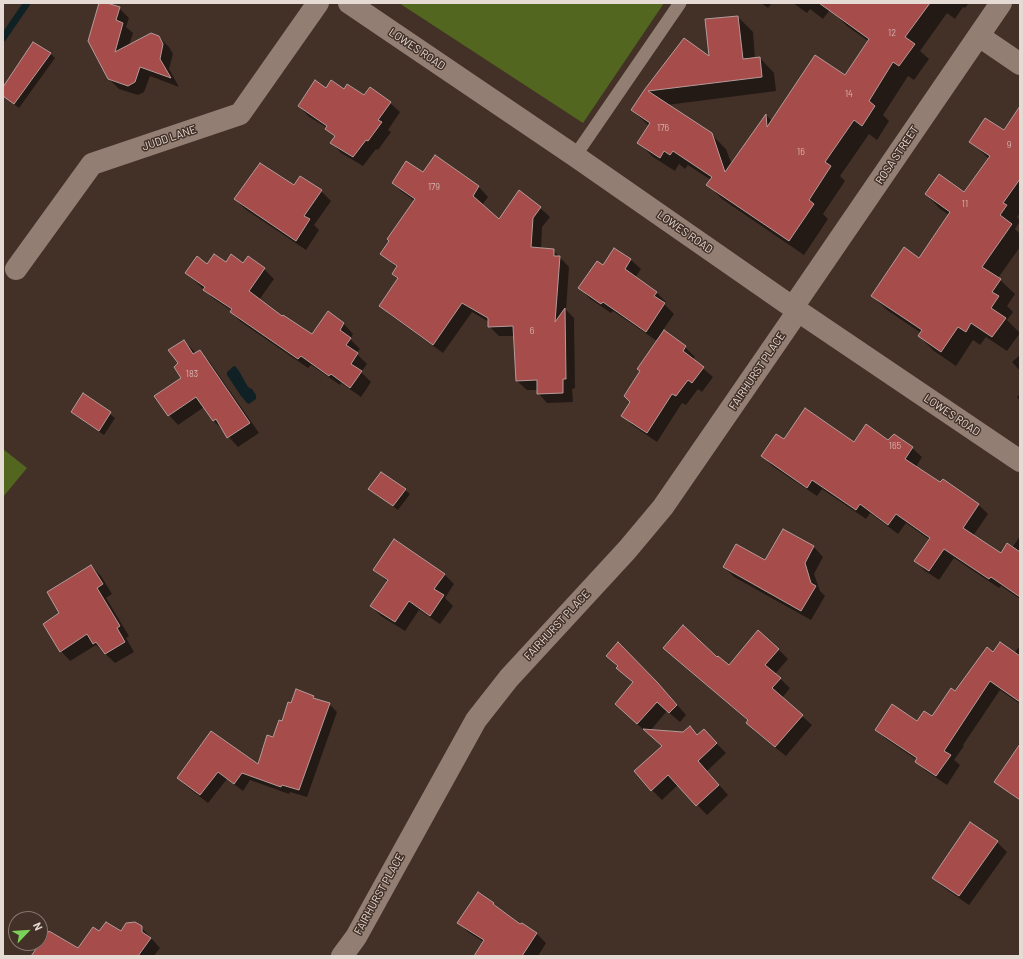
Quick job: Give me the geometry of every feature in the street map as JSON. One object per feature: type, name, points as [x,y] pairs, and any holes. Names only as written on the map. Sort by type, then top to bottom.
[{"type":"street","name":"JUDD LANE","points":[[16,269],[92,164],[240,114],[318,3]]},
{"type":"street","name":"LOWES ROAD","points":[[349,3],[1020,461]]},
{"type":"street","name":"ROSA STREET","points":[[796,309],[1001,3]]},
{"type":"street","points":[[978,36],[1020,64]]},
{"type":"street","name":"FAIRHURST PLACE","points":[[342,956],[356,937],[476,720],[509,678],[664,507],[796,309]]},
{"type":"lane","points":[[575,156],[680,3]]},
{"type":"green space","points":[[399,3],[664,3],[583,123]]},
{"type":"green space","points":[[3,449],[27,468],[3,497]]},
{"type":"shaded area","points":[[234,366],[239,371],[248,387],[252,389],[256,395],[256,399],[249,404],[241,396],[227,375],[227,372]]},
{"type":"building","points":[[99,3],[107,3],[120,7],[116,20],[123,23],[115,52],[151,33],[159,36],[163,44],[160,59],[171,78],[140,67],[135,82],[128,86],[108,79],[88,41]]},
{"type":"building","points":[[819,3],[930,3],[905,37],[915,44],[899,66],[893,62],[869,101],[875,106],[862,126],[854,120],[825,162],[831,166],[809,200],[814,204],[789,241],[706,185],[712,177],[673,151],[670,155],[664,151],[660,158],[637,143],[650,123],[631,110],[684,38],[709,56],[705,19],[738,16],[743,59],[760,57],[762,77],[648,91],[712,133],[725,172],[766,114],[767,127],[815,55],[845,75],[869,39]]},
{"type":"building","points":[[33,42],[51,53],[14,104],[3,96],[3,87]]},
{"type":"building","points":[[315,80],[326,88],[331,80],[344,89],[347,84],[364,95],[370,87],[391,102],[378,120],[382,122],[368,141],[366,140],[353,157],[330,143],[335,136],[325,129],[327,126],[298,106]]},
{"type":"building","points":[[1020,106],[1020,179],[1003,203],[1007,205],[1000,215],[1012,224],[982,267],[1001,279],[992,292],[999,296],[991,308],[1006,318],[992,337],[971,323],[966,332],[958,327],[941,352],[918,336],[922,330],[871,296],[904,247],[919,258],[950,212],[925,194],[939,174],[964,192],[990,156],[969,142],[985,118],[1004,130]]},
{"type":"building","points":[[435,155],[479,186],[473,196],[499,219],[519,190],[541,207],[533,218],[531,247],[554,249],[554,256],[560,256],[555,322],[565,308],[566,379],[563,379],[563,393],[537,394],[537,380],[516,381],[513,326],[488,327],[488,318],[462,303],[433,345],[379,306],[398,278],[392,274],[397,266],[380,254],[389,241],[387,239],[415,199],[392,183],[406,161],[423,172]]},
{"type":"building","points":[[260,163],[294,185],[300,176],[322,190],[304,216],[310,219],[296,241],[234,199]]},
{"type":"building","points":[[614,248],[631,259],[625,269],[657,292],[654,296],[665,303],[646,332],[603,302],[601,304],[578,288],[597,261],[603,265]]},
{"type":"building","points":[[214,254],[226,262],[231,254],[243,263],[248,256],[265,268],[249,291],[282,316],[283,315],[312,334],[328,311],[344,323],[340,330],[351,338],[346,345],[358,353],[351,364],[362,371],[350,388],[331,374],[329,376],[301,356],[298,359],[230,312],[232,309],[203,290],[205,287],[185,273],[197,256],[207,264]]},
{"type":"building","points":[[664,330],[686,346],[683,351],[704,367],[692,383],[688,380],[676,396],[672,394],[647,433],[621,416],[630,402],[624,396],[640,371],[637,369]]},
{"type":"building","points":[[184,340],[193,354],[200,350],[250,423],[227,438],[216,419],[213,421],[196,397],[168,416],[154,396],[181,378],[174,367],[178,363],[168,350]]},
{"type":"building","points":[[83,393],[111,412],[99,431],[71,412]]},
{"type":"building","points":[[805,408],[854,442],[866,424],[888,440],[894,434],[913,447],[905,459],[940,482],[943,479],[979,504],[963,528],[1001,553],[1007,543],[1020,552],[1020,597],[991,577],[989,579],[944,549],[929,571],[914,561],[930,538],[896,514],[888,525],[860,504],[856,510],[812,480],[807,488],[761,456],[776,434],[784,439]]},
{"type":"building","points":[[381,472],[406,489],[393,506],[368,489]]},
{"type":"building","points":[[783,529],[814,546],[805,563],[811,583],[816,586],[801,611],[723,567],[736,544],[765,560]]},
{"type":"building","points":[[394,539],[445,574],[434,589],[444,595],[430,616],[409,601],[395,622],[370,606],[388,580],[373,570]]},
{"type":"building","points":[[91,565],[103,584],[97,588],[120,626],[117,628],[125,642],[105,654],[96,642],[93,644],[87,634],[60,652],[43,624],[59,613],[47,592]]},
{"type":"building","points":[[683,625],[717,657],[718,656],[729,665],[758,630],[779,649],[765,665],[781,678],[772,688],[803,715],[775,747],[746,723],[748,720],[663,648]]},
{"type":"building","points":[[618,642],[677,705],[669,713],[657,702],[637,724],[615,704],[633,682],[616,668],[618,666],[606,656]]},
{"type":"building","points":[[1000,642],[1020,656],[1020,702],[990,681],[944,751],[951,755],[936,776],[915,762],[917,758],[875,730],[892,704],[917,721],[924,711],[932,716],[951,688],[955,691],[987,647],[993,652]]},
{"type":"building","points":[[296,689],[314,696],[313,698],[330,703],[299,790],[282,785],[281,787],[242,773],[234,784],[218,772],[200,795],[177,778],[211,731],[258,764],[267,735],[273,737],[279,720],[282,721],[288,702],[291,703]]},
{"type":"building","points":[[690,726],[697,735],[704,729],[717,743],[698,761],[719,785],[696,806],[668,775],[651,791],[634,771],[662,746],[643,729],[683,732]]},
{"type":"building","points":[[1020,744],[1020,800],[994,782]]},
{"type":"building","points":[[970,822],[998,841],[959,896],[932,878]]},
{"type":"building","points":[[478,892],[520,924],[522,923],[537,933],[522,956],[474,956],[484,940],[457,923]]},
{"type":"building","points":[[106,922],[121,931],[126,923],[135,922],[142,926],[142,932],[151,938],[138,956],[31,956],[35,951],[48,951],[49,931],[78,948],[93,927],[99,931]]},
{"type":"waterway","points":[[3,38],[27,3]]}]
